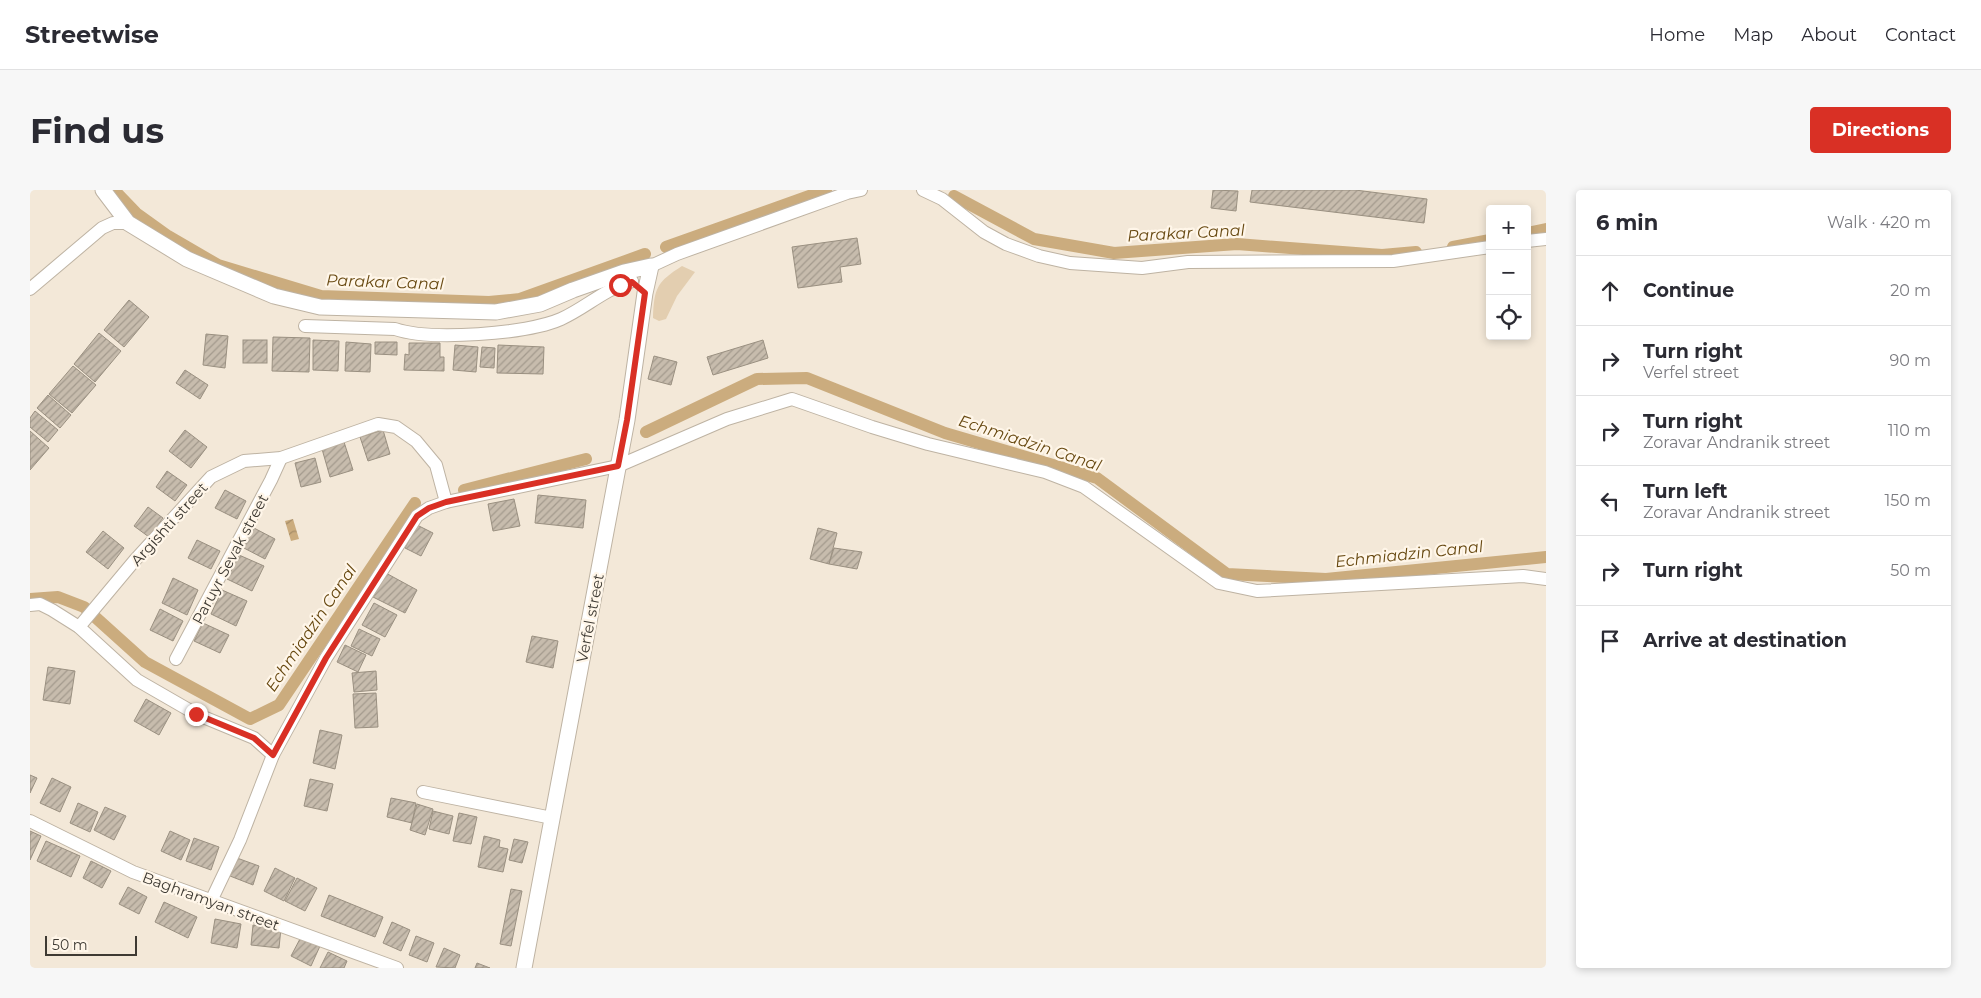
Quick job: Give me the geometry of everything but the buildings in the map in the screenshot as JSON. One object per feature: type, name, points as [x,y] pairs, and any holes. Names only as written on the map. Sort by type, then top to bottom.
[{"type":"street","points":[[103,190],[128,223],[187,260],[274,296],[320,307],[496,312],[540,304],[616,275],[651,266],[677,254],[847,193],[862,190]]},
{"type":"street","points":[[923,190],[942,198],[984,232],[1006,244],[1040,256],[1070,263],[1142,268],[1188,262],[1393,261],[1486,248]]},
{"type":"street","points":[[30,289],[102,228],[113,223],[128,223]]},
{"type":"street","points":[[1531,241],[1546,239]]},
{"type":"street","name":"Verfel street","points":[[524,968],[627,420],[645,293],[651,266]]},
{"type":"street","points":[[616,275],[632,282],[645,293]]},
{"type":"street","points":[[305,326],[395,328],[408,333],[451,335],[519,330],[561,319],[608,291],[632,282]]},
{"type":"street","points":[[212,901],[240,840],[273,755],[326,658],[417,516],[429,508],[446,502],[618,466],[727,419],[792,399],[928,444],[1045,472],[1084,486],[1218,583],[1257,591],[1523,576],[1546,579]]},
{"type":"street","name":"Argishti street","points":[[82,623],[135,560],[211,477],[244,461],[280,458],[378,424],[396,427],[416,441],[436,465],[446,502]]},
{"type":"street","name":"Paruyr Sevak street","points":[[176,659],[272,480],[280,458]]},
{"type":"street","points":[[30,605],[40,604],[82,623],[137,680],[196,714],[254,738],[273,755]]},
{"type":"street","points":[[423,792],[552,818]]},
{"type":"street","name":"Baghramyan street","points":[[30,821],[133,872],[397,968]]},
{"type":"shaded area","points":[[682,266],[695,272],[677,296],[666,319],[659,321],[653,318],[654,299],[658,287],[667,277]]},
{"type":"water","points":[[293,519],[299,539],[291,541],[285,521]]},
{"type":"waterway","name":"Parakar Canal","points":[[114,190],[136,213],[168,236],[218,265],[321,296],[489,302],[520,299],[645,254]]},
{"type":"waterway","name":"Parakar Canal","points":[[666,247],[826,190]]},
{"type":"waterway","name":"Parakar Canal","points":[[954,196],[1034,239],[1114,253],[1237,244],[1382,255],[1416,252]]},
{"type":"waterway","name":"Parakar Canal","points":[[1531,232],[1546,229]]},
{"type":"waterway","name":"Parakar Canal","points":[[1453,247],[1486,241]]},
{"type":"waterway","name":"Echmiadzin Canal","points":[[646,432],[757,379],[807,378],[945,433],[1097,478],[1227,574],[1326,579],[1546,557]]},
{"type":"waterway","name":"Echmiadzin Canal","points":[[464,490],[586,459]]},
{"type":"waterway","name":"Echmiadzin Canal","points":[[30,599],[58,597],[84,607],[145,662],[250,719],[279,705],[415,503]]},
{"type":"route","points":[[196,714],[254,738],[273,755],[326,658],[417,516],[429,508],[446,502],[618,466],[627,420],[645,293],[632,282],[620,285]]}]
